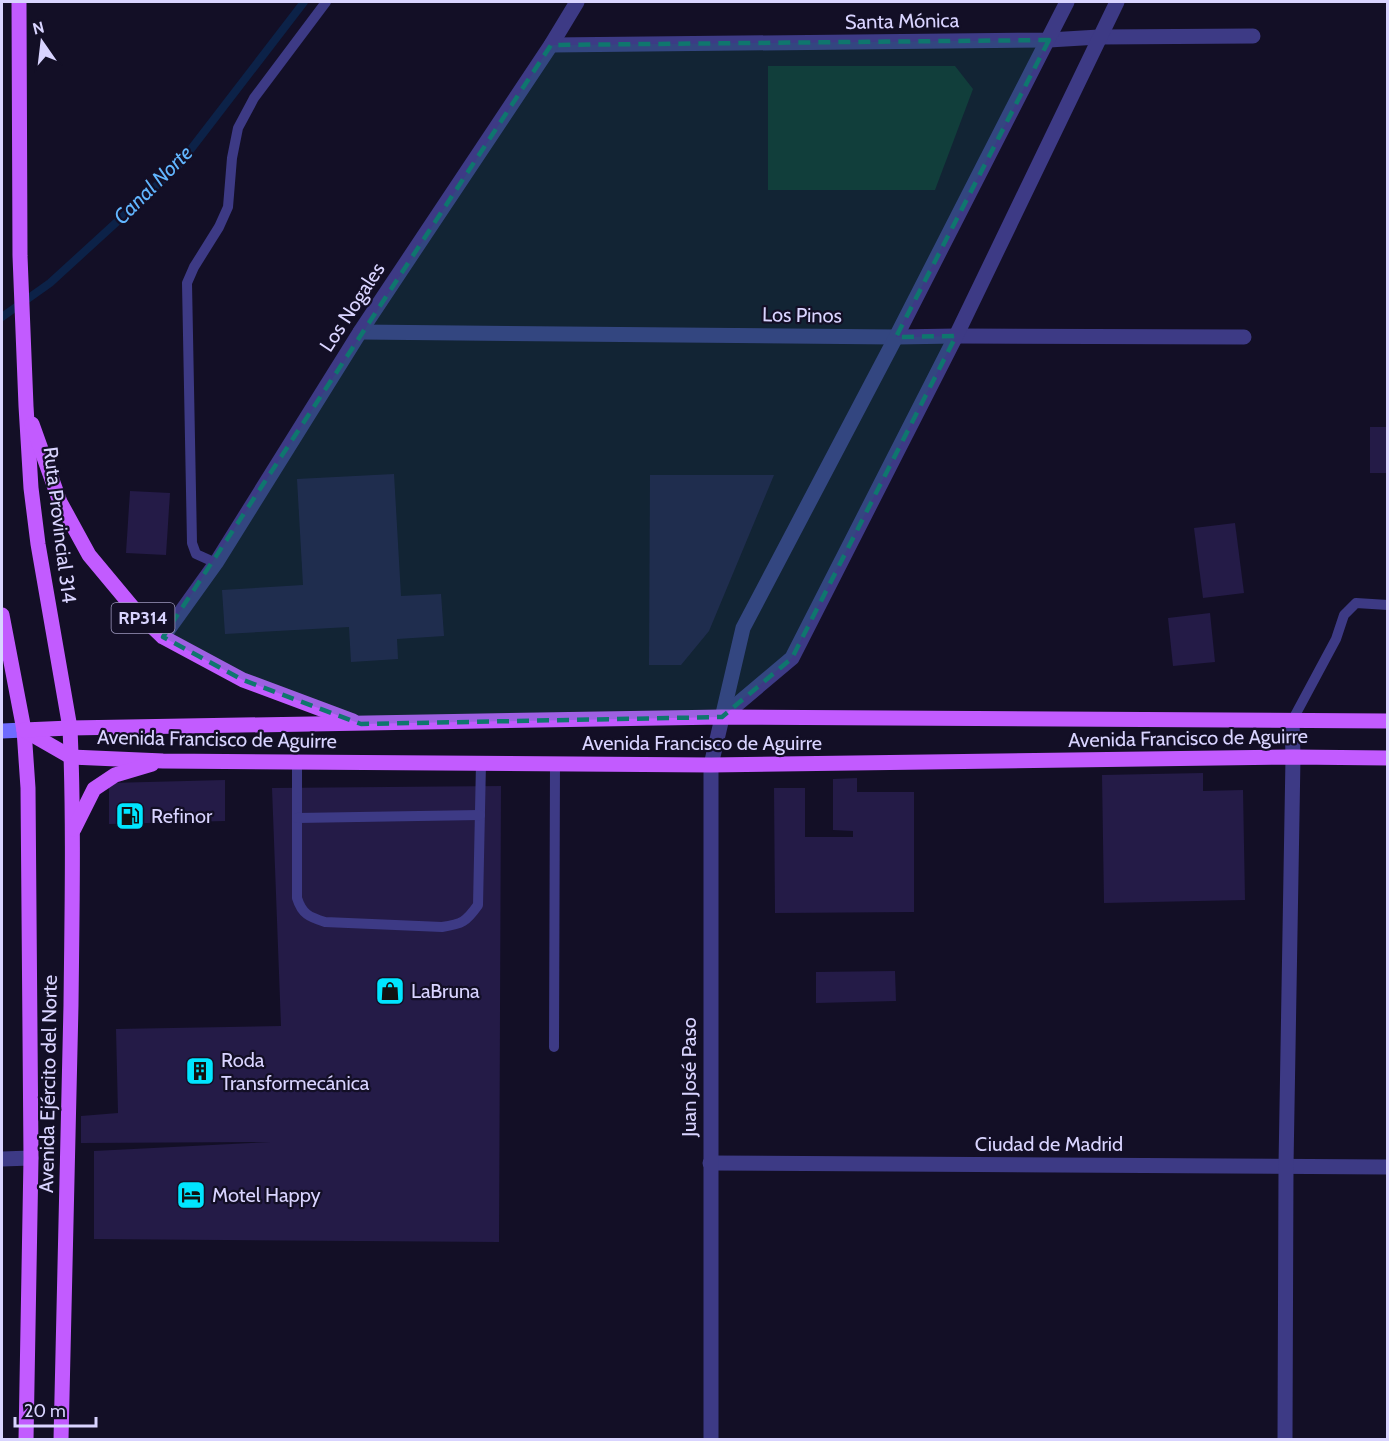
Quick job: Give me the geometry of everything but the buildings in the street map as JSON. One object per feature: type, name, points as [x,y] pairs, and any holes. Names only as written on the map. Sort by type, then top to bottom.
[{"type":"main road","name":"Ruta Provincial 314","points":[[19,2],[20,256],[31,488],[38,544],[70,728]]},
{"type":"main road","name":"RP314","points":[[26,406],[60,502],[89,555],[134,609],[163,637],[243,680],[361,724]]},
{"type":"main road","points":[[2,615],[24,730]]},
{"type":"main road","name":"Avenida Francisco de Aguirre","points":[[2,731],[722,717],[1388,721]]},
{"type":"main road","name":"Avenida Ejército del Norte","points":[[61,1440],[69,1155],[73,831],[70,728]]},
{"type":"main road","name":"Avenida Francisco de Aguirre","points":[[24,730],[71,757],[163,761],[711,765],[1293,757],[1388,758]]},
{"type":"main road","name":"Avenida Ejército del Norte","points":[[24,730],[28,788],[31,1158],[26,1440]]},
{"type":"main road","points":[[73,831],[94,789],[115,775],[163,761]]},
{"type":"street","name":"Los Nogales","points":[[163,637],[216,563],[360,332],[551,45],[577,2]]},
{"type":"street","name":"Juan José Paso","points":[[711,1440],[711,765],[743,628],[896,337],[1067,2]]},
{"type":"street","points":[[722,717],[792,658],[956,336],[1116,2]]},
{"type":"street","name":"Santa Mónica","points":[[551,45],[1253,36]]},
{"type":"street","name":"Los Pinos","points":[[360,332],[896,337],[1244,337]]},
{"type":"street","points":[[1285,1440],[1292,721]]},
{"type":"street","points":[[2,1159],[31,1158]]},
{"type":"street","name":"Ciudad de Madrid","points":[[710,1163],[1388,1167]]},
{"type":"lane","points":[[216,563],[196,554],[192,543],[187,283],[228,207],[237,128],[254,98],[326,2]]},
{"type":"lane","points":[[1292,721],[1336,639],[1344,615],[1356,603],[1388,605]]},
{"type":"lane","points":[[297,762],[297,898],[300,907],[309,917],[325,922],[442,927],[455,925],[468,919],[478,905],[481,763]]},
{"type":"lane","points":[[554,1047],[555,764]]},
{"type":"lane","points":[[297,818],[480,815]]},
{"type":"highlighted area","points":[[1049,40],[896,337],[956,336],[792,658],[722,717],[361,724],[243,680],[163,637],[551,45]]},
{"type":"green space","points":[[768,66],[955,66],[973,89],[935,190],[768,190]]},
{"type":"waterway","name":"Canal Norte","points":[[2,317],[50,283],[178,166],[304,2]]},
{"type":"place","name":"Refinor","points":[[130,816]]},
{"type":"place","name":"LaBruna","points":[[390,991]]},
{"type":"place","name":"Roda Transformecánica","points":[[200,1071]]},
{"type":"place","name":"Motel Happy","points":[[191,1195]]}]
